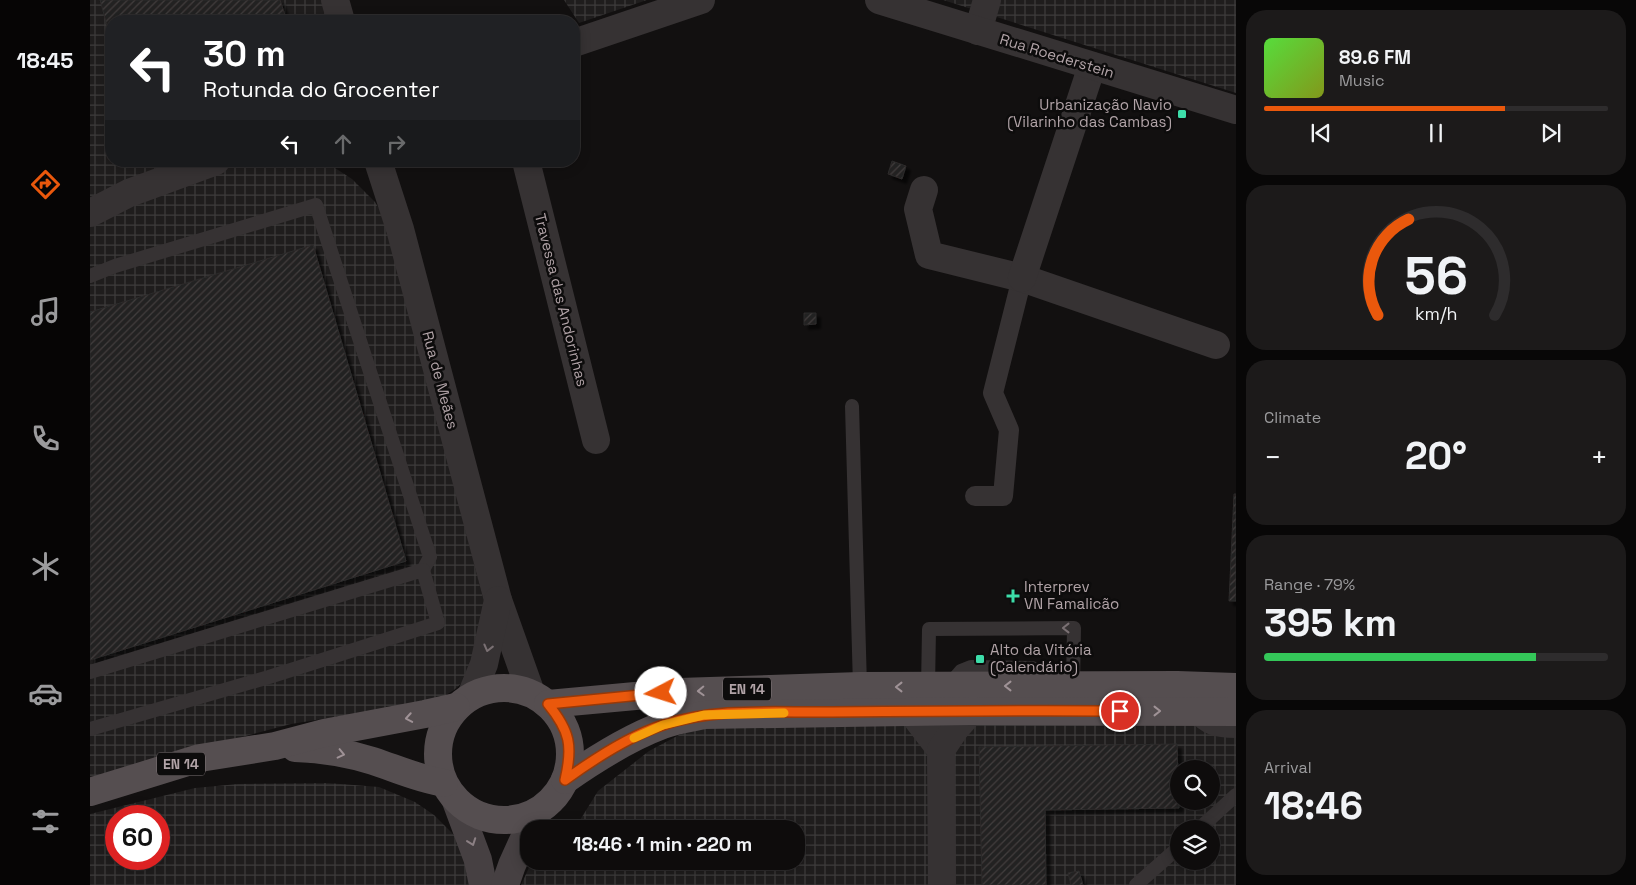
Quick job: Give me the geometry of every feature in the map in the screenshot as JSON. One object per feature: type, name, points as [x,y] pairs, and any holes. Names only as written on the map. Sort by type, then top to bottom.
[{"type":"main road","name":"EN 14","points":[[539,699],[860,686],[1236,687]]},
{"type":"main road","name":"EN 14","points":[[90,792],[200,758],[275,746],[324,733],[425,714],[498,688],[511,688],[539,699],[561,720],[569,740],[570,760],[565,780],[553,799],[536,812],[516,819],[494,820],[474,813],[450,792],[425,780],[371,761],[324,750],[275,746]]},
{"type":"main road","points":[[464,701],[444,724],[438,743],[438,763],[478,860],[483,885]]},
{"type":"main road","name":"EN 14","points":[[565,780],[590,762],[621,744],[663,725],[704,715],[911,711],[1236,712]]},
{"type":"main road","points":[[505,885],[536,812]]},
{"type":"street","points":[[335,0],[339,15]]},
{"type":"street","points":[[580,41],[702,0]]},
{"type":"street","name":"Rua Roederstein","points":[[880,0],[1236,110]]},
{"type":"street","points":[[978,31],[987,0]]},
{"type":"street","points":[[975,496],[1003,496],[1009,430],[993,393],[1022,278],[1092,66]]},
{"type":"street","points":[[90,213],[129,193],[200,167]]},
{"type":"street","name":"Rua de Meães","points":[[380,167],[400,229],[498,600],[539,699]]},
{"type":"street","name":"Travessa das Andorinhas","points":[[528,167],[596,440]]},
{"type":"street","points":[[924,190],[918,209],[929,255],[1022,278],[1216,345]]},
{"type":"street","name":"Rua de Meães","points":[[464,701],[484,664],[498,600]]},
{"type":"street","points":[[911,711],[941,750]]},
{"type":"street","points":[[942,885],[941,750],[955,729],[971,711]]},
{"type":"lane","points":[[90,276],[115,266],[316,205],[430,557],[423,570],[438,623],[269,677],[90,730]]},
{"type":"lane","points":[[852,406],[860,686]]},
{"type":"lane","points":[[90,672],[423,570]]},
{"type":"lane","points":[[938,687],[929,629],[1074,628],[1065,686]]},
{"type":"lane","points":[[1190,711],[1202,724],[1219,731],[1236,731]]},
{"type":"lane","points":[[1209,820],[1236,795]]},
{"type":"lane","points":[[1136,885],[1170,855]]},
{"type":"shaded area","points":[[90,0],[324,0],[328,15],[105,15],[105,167],[335,167],[352,179],[375,202],[386,219],[487,620],[463,682],[436,701],[291,724],[90,781]]},
{"type":"shaded area","points":[[564,0],[647,0],[580,23],[580,15],[574,15]]},
{"type":"shaded area","points":[[943,0],[1236,0],[1236,93]]},
{"type":"shaded area","points":[[1236,703],[1236,885],[521,885],[528,870],[805,870],[805,820],[580,820],[598,791],[649,751],[679,735],[715,721]]},
{"type":"shaded area","points":[[328,783],[379,787],[415,802],[434,815],[455,836],[476,885],[90,885],[90,814],[105,810],[105,870],[170,870],[170,805],[126,805],[195,788],[238,784]]},
{"type":"building","points":[[100,0],[280,0],[285,15],[105,15],[105,18]]},
{"type":"building","points":[[892,161],[906,166],[902,179],[888,174]]},
{"type":"building","points":[[313,245],[406,561],[90,660],[90,312]]},
{"type":"building","points":[[804,313],[816,313],[816,324],[804,325]]},
{"type":"building","points":[[1234,494],[1236,494],[1236,601],[1229,601]]},
{"type":"building","points":[[1177,744],[1178,760],[1170,760],[1170,808],[1045,810],[1046,885],[982,885],[979,747]]},
{"type":"building","points":[[1079,871],[1083,885],[1071,885],[1068,873]]},
{"type":"slow traffic","points":[[634,738],[663,725],[704,715],[784,713]]},
{"type":"place","name":"Urbanização Navio (Vilarinho das Cambas)","points":[[1182,114]]},
{"type":"place","name":"Interprev VN Famalicão","points":[[1013,596]]},
{"type":"place","name":"Alto da Vitória (Calendário)","points":[[980,659]]},
{"type":"route","points":[[661,693],[548,704],[561,720],[569,740],[570,760],[565,780],[590,762],[621,744],[663,725],[704,715],[930,711],[1120,711]]}]
